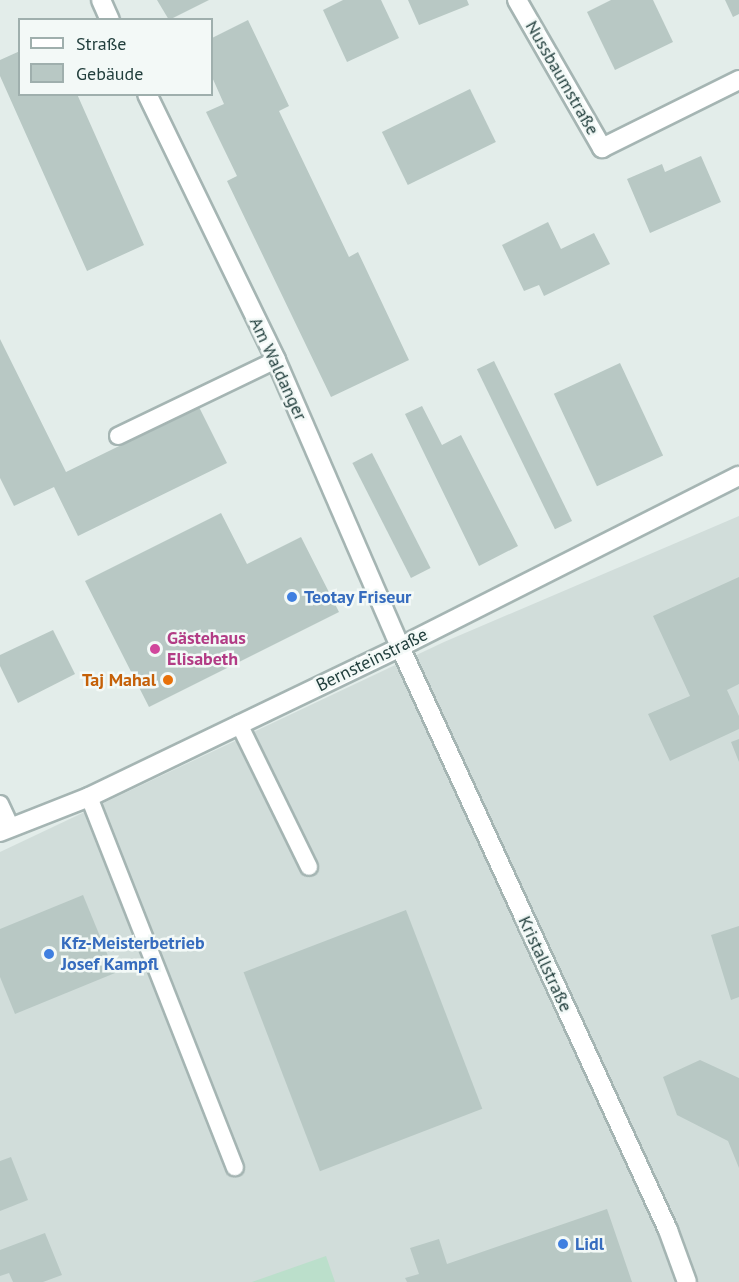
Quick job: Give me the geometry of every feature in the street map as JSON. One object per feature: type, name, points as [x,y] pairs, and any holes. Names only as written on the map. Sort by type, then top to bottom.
[{"type":"street","points":[[101,0],[109,18]]},
{"type":"street","name":"Nussbaumstraße","points":[[517,0],[602,148],[739,80]]},
{"type":"street","name":"Am Waldanger","points":[[148,96],[276,360],[400,647]]},
{"type":"street","name":"Bernsteinstraße","points":[[5,830],[89,797],[400,647],[739,476]]},
{"type":"street","name":"Kristallstraße","points":[[400,647],[668,1230],[687,1282]]},
{"type":"lane","points":[[118,436],[276,360]]},
{"type":"lane","points":[[239,724],[309,867]]},
{"type":"lane","points":[[89,797],[235,1167]]},
{"type":"lane","points":[[0,804],[5,830]]},
{"type":"shaded area","points":[[739,516],[739,1282],[0,1282],[0,852],[444,642]]},
{"type":"green space","points":[[326,1256],[335,1282],[252,1282]]},
{"type":"building","points":[[157,0],[209,0],[173,18],[168,18]]},
{"type":"building","points":[[343,0],[381,0],[399,38],[347,62],[323,10]]},
{"type":"building","points":[[408,0],[467,0],[469,5],[419,25]]},
{"type":"building","points":[[611,0],[653,0],[673,42],[615,70],[587,12]]},
{"type":"building","points":[[725,0],[739,0],[739,14],[733,17]]},
{"type":"building","points":[[248,20],[289,106],[279,111],[349,257],[358,252],[409,360],[331,397],[227,181],[237,176],[206,112],[224,104],[213,79],[213,38]]},
{"type":"building","points":[[18,52],[18,96],[78,96],[144,245],[87,271],[0,76],[0,60]]},
{"type":"building","points":[[470,89],[496,142],[408,185],[382,132]]},
{"type":"building","points":[[701,156],[721,202],[650,233],[627,179],[662,164],[665,172]]},
{"type":"building","points":[[548,222],[561,249],[594,233],[610,264],[544,296],[539,285],[524,291],[502,245]]},
{"type":"building","points":[[0,339],[66,472],[199,407],[227,463],[78,536],[54,487],[14,506],[0,478]]},
{"type":"building","points":[[494,361],[572,521],[555,529],[477,369]]},
{"type":"building","points":[[620,363],[663,455],[597,486],[554,394]]},
{"type":"building","points":[[422,406],[442,445],[461,435],[518,546],[479,566],[405,414]]},
{"type":"building","points":[[372,453],[431,568],[411,578],[352,463]]},
{"type":"building","points":[[221,513],[247,564],[301,537],[339,612],[149,707],[85,581]]},
{"type":"building","points":[[739,577],[739,684],[727,690],[739,716],[739,729],[670,761],[648,714],[690,696],[653,616]]},
{"type":"building","points":[[53,630],[75,674],[18,703],[0,666],[0,655]]},
{"type":"building","points":[[739,739],[739,762],[731,742]]},
{"type":"building","points":[[83,895],[115,973],[15,1014],[0,977],[0,929]]},
{"type":"building","points":[[406,910],[482,1109],[320,1171],[244,972]]},
{"type":"building","points":[[739,926],[739,997],[731,1000],[711,935]]},
{"type":"building","points":[[700,1060],[739,1078],[739,1168],[728,1141],[677,1115],[663,1077]]},
{"type":"building","points":[[11,1157],[28,1200],[0,1211],[0,1161]]},
{"type":"building","name":"Lidl","points":[[607,1209],[632,1282],[407,1282],[405,1278],[419,1274],[410,1248],[439,1239],[447,1264]]},
{"type":"building","points":[[45,1233],[62,1275],[43,1282],[13,1282],[9,1273],[0,1276],[0,1250]]},
{"type":"place","name":"Teotay Friseur","points":[[292,597]]},
{"type":"place","name":"Gästehaus Elisabeth","points":[[155,649]]},
{"type":"place","name":"Taj Mahal","points":[[168,680]]},
{"type":"place","name":"Kfz-Meisterbetrieb Josef Kampfl","points":[[49,954]]},
{"type":"place","name":"Lidl","points":[[563,1244]]}]
